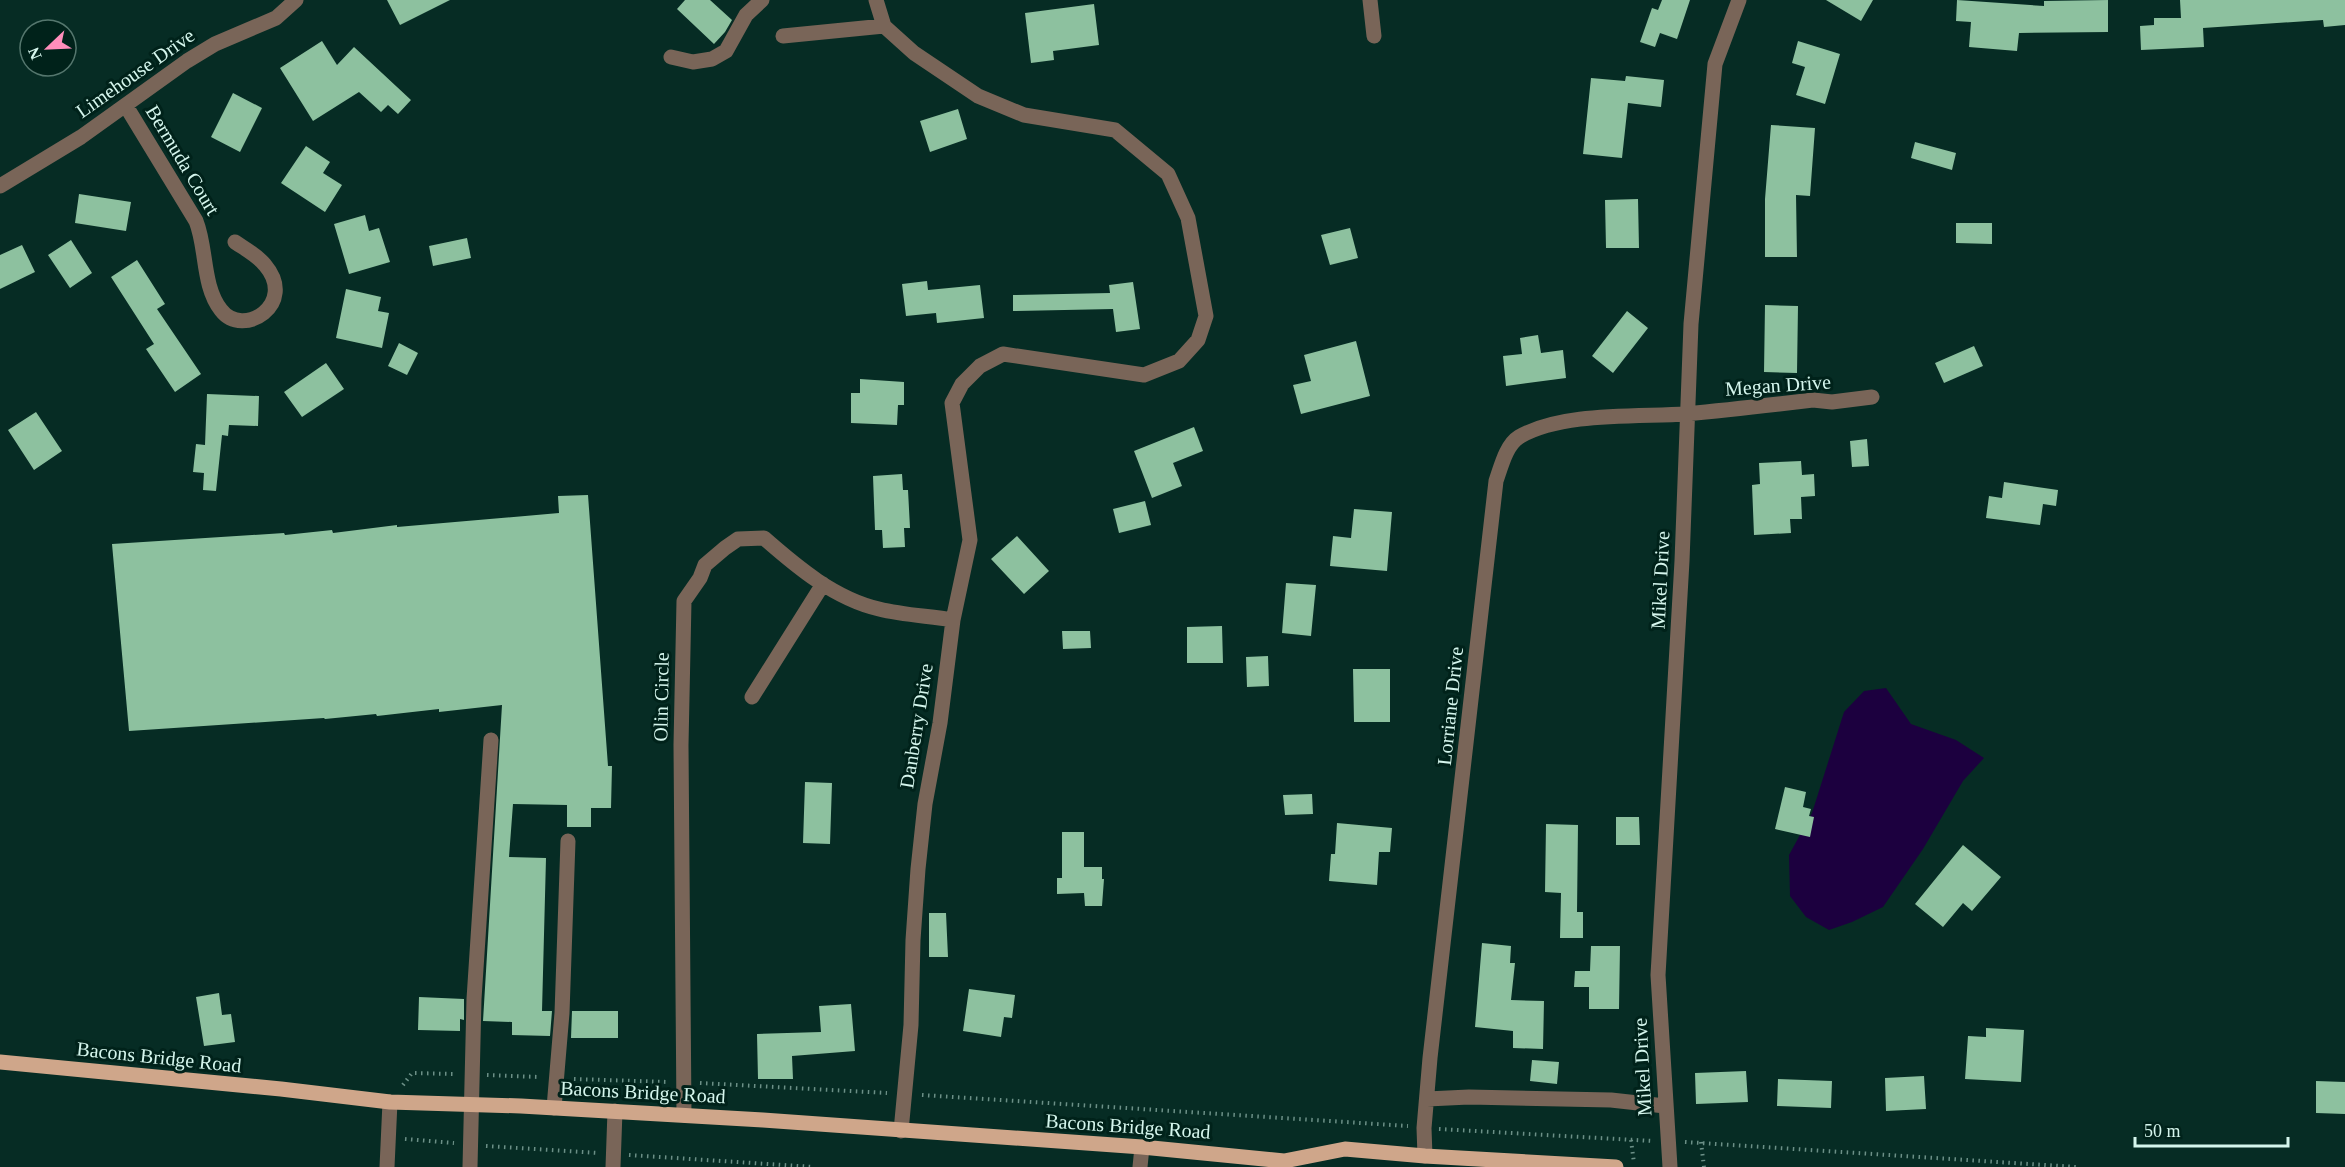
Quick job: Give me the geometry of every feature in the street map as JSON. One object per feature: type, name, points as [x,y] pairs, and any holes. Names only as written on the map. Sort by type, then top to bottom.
[{"type":"main road","name":"Bacons Bridge Road","points":[[0,1062],[281,1089],[390,1102],[684,1115],[1142,1147],[1284,1161],[1299,1167]]},
{"type":"main road","name":"Bacons Bridge Road","points":[[1284,1161],[1345,1149],[1616,1167]]},
{"type":"street","name":"Limehouse Drive","points":[[0,186],[126,106],[187,61],[215,44],[276,18],[296,0]]},
{"type":"street","points":[[671,57],[693,62],[712,59],[726,51],[746,15],[762,0]]},
{"type":"street","points":[[783,36],[884,26],[876,0]]},
{"type":"street","points":[[1370,0],[1374,36]]},
{"type":"street","name":"Mikel Drive","points":[[1670,1167],[1658,975],[1682,561],[1691,324],[1715,64],[1739,0]]},
{"type":"street","name":"Danberry Drive","points":[[884,26],[914,53],[978,96],[1024,115],[1114,130],[1168,174],[1188,218],[1206,316],[1198,340],[1179,361],[1144,375],[1004,354],[980,366],[962,384],[952,403],[970,540],[953,620],[940,723],[925,804],[918,869],[911,1025],[901,1131]]},
{"type":"street","name":"Bermuda Court","points":[[126,106],[196,221],[202,235],[207,275],[215,301],[222,312],[234,319],[258,318],[270,309],[274,300],[275,287],[272,277],[265,265],[235,242]]},
{"type":"street","name":"Megan Drive","points":[[1688,413],[1872,397]]},
{"type":"street","name":"Lorriane Drive","points":[[1425,1156],[1424,1128],[1427,1100],[1496,481],[1502,464],[1516,439],[1539,427],[1569,421],[1688,413]]},
{"type":"street","name":"Olin Circle","points":[[684,1115],[681,745],[684,601],[700,578],[705,565],[738,539],[765,538],[823,584],[878,609],[953,620]]},
{"type":"street","points":[[752,697],[823,584]]},
{"type":"street","points":[[470,1167],[474,999],[491,740]]},
{"type":"street","points":[[554,1108],[562,1013],[568,841]]},
{"type":"street","points":[[1427,1100],[1469,1096],[1611,1100],[1665,1106]]},
{"type":"street","points":[[387,1167],[390,1102]]},
{"type":"street","points":[[613,1167],[615,1112]]},
{"type":"street","points":[[1140,1167],[1142,1147]]},
{"type":"path","points":[[390,1102],[412,1073],[882,1093]]},
{"type":"path","points":[[930,1095],[1399,1124]]},
{"type":"path","points":[[1449,1130],[1631,1140],[1635,1167]]},
{"type":"path","points":[[1704,1167],[1701,1142],[2076,1167]]},
{"type":"shaded area","points":[[1886,688],[1911,724],[1956,740],[1984,758],[1963,781],[1923,849],[1883,907],[1829,930],[1806,917],[1790,896],[1789,855],[1812,813],[1844,712],[1864,691]]},
{"type":"building","points":[[387,0],[450,0],[400,25]]},
{"type":"building","points":[[685,0],[710,0],[732,20],[714,44],[677,9]]},
{"type":"building","points":[[1662,0],[1690,0],[1677,39],[1660,33],[1655,47],[1640,42],[1652,8],[1658,10]]},
{"type":"building","points":[[1826,0],[1873,0],[1861,21]]},
{"type":"building","points":[[1957,0],[2044,6],[2044,1],[2108,0],[2108,32],[2019,33],[2017,51],[1969,47],[1971,22],[1956,21]]},
{"type":"building","points":[[2180,0],[2345,0],[2345,25],[2324,27],[2323,20],[2203,28],[2204,47],[2141,50],[2140,26],[2154,25],[2154,18],[2181,18]]},
{"type":"building","points":[[1094,4],[1099,45],[1053,51],[1054,60],[1031,63],[1025,13]]},
{"type":"building","points":[[322,41],[337,65],[354,47],[411,100],[398,114],[388,105],[381,112],[359,92],[313,121],[280,68]]},
{"type":"building","points":[[1798,41],[1840,54],[1825,104],[1796,95],[1805,67],[1792,63]]},
{"type":"building","points":[[1626,76],[1664,80],[1661,107],[1628,103],[1622,158],[1583,154],[1591,78],[1625,81]]},
{"type":"building","points":[[233,93],[262,108],[240,152],[211,137]]},
{"type":"building","points":[[958,109],[967,139],[930,152],[920,121]]},
{"type":"building","points":[[1771,125],[1815,128],[1810,196],[1796,195],[1797,257],[1765,257],[1765,199]]},
{"type":"building","points":[[1915,142],[1956,153],[1952,170],[1911,158]]},
{"type":"building","points":[[306,146],[330,162],[323,173],[342,185],[325,212],[281,183]]},
{"type":"building","points":[[79,194],[131,202],[126,231],[75,223]]},
{"type":"building","points":[[1638,199],[1639,248],[1606,248],[1605,200]]},
{"type":"building","points":[[365,215],[369,231],[379,228],[390,262],[349,274],[334,224]]},
{"type":"building","points":[[1956,223],[1992,223],[1992,244],[1956,243]]},
{"type":"building","points":[[1350,228],[1358,258],[1330,265],[1321,235]]},
{"type":"building","points":[[467,238],[471,258],[433,266],[429,246]]},
{"type":"building","points":[[71,240],[92,273],[70,288],[48,255]]},
{"type":"building","points":[[22,245],[35,272],[0,289],[0,255]]},
{"type":"building","points":[[137,260],[165,304],[157,309],[201,374],[175,392],[146,349],[154,344],[111,277]]},
{"type":"building","points":[[927,281],[928,290],[980,285],[984,318],[937,323],[936,313],[906,316],[902,284]]},
{"type":"building","points":[[1133,282],[1140,329],[1116,332],[1113,309],[1013,311],[1013,295],[1110,293],[1109,285]]},
{"type":"building","points":[[346,289],[381,297],[378,311],[389,313],[382,348],[336,338]]},
{"type":"building","points":[[1765,305],[1798,306],[1797,373],[1764,372]]},
{"type":"building","points":[[1627,311],[1648,328],[1613,373],[1592,356]]},
{"type":"building","points":[[1538,335],[1541,353],[1563,350],[1566,378],[1506,386],[1503,356],[1522,354],[1520,338]]},
{"type":"building","points":[[1356,341],[1370,396],[1301,414],[1293,385],[1311,381],[1304,355]]},
{"type":"building","points":[[399,343],[418,353],[407,375],[388,366]]},
{"type":"building","points":[[1974,346],[1983,366],[1944,383],[1935,363]]},
{"type":"building","points":[[326,363],[344,389],[302,417],[284,392]]},
{"type":"building","points":[[860,379],[904,382],[904,405],[898,405],[897,425],[851,423],[851,393],[860,393]]},
{"type":"building","points":[[207,394],[259,396],[258,426],[229,425],[228,436],[222,435],[216,491],[203,490],[204,473],[193,472],[196,444],[205,445]]},
{"type":"building","points":[[36,412],[62,451],[34,470],[8,430]]},
{"type":"building","points":[[1194,427],[1203,451],[1173,463],[1182,486],[1152,498],[1134,451]]},
{"type":"building","points":[[1867,439],[1869,466],[1852,467],[1850,441]]},
{"type":"building","points":[[1801,461],[1802,475],[1814,474],[1815,496],[1801,497],[1802,519],[1790,519],[1791,533],[1754,535],[1752,485],[1760,484],[1759,463]]},
{"type":"building","points":[[902,474],[903,490],[908,490],[910,528],[904,528],[905,547],[883,548],[882,530],[875,530],[873,476]]},
{"type":"building","points":[[2004,482],[2058,490],[2056,506],[2043,504],[2040,525],[1986,518],[1989,496],[2002,498]]},
{"type":"building","points":[[588,495],[608,766],[612,766],[611,808],[591,808],[591,827],[567,827],[567,805],[513,804],[509,857],[546,858],[542,1011],[552,1011],[550,1036],[512,1035],[512,1022],[483,1021],[502,705],[439,712],[439,709],[377,716],[376,714],[129,731],[112,544],[284,533],[285,535],[332,530],[333,533],[397,525],[397,527],[559,513],[558,496]]},
{"type":"building","points":[[1145,501],[1151,525],[1119,533],[1113,509]]},
{"type":"building","points":[[1354,509],[1392,512],[1387,571],[1330,566],[1333,536],[1351,538]]},
{"type":"building","points":[[1017,536],[1049,571],[1024,594],[991,559]]},
{"type":"building","points":[[1286,583],[1316,585],[1311,636],[1282,633]]},
{"type":"building","points":[[1222,626],[1223,663],[1187,663],[1187,627]]},
{"type":"building","points":[[1062,631],[1090,631],[1091,648],[1063,649]]},
{"type":"building","points":[[1268,656],[1269,686],[1247,687],[1246,657]]},
{"type":"building","points":[[1353,669],[1390,669],[1390,722],[1354,722]]},
{"type":"building","points":[[805,782],[832,783],[830,844],[803,843]]},
{"type":"building","points":[[1785,787],[1806,792],[1803,807],[1811,809],[1809,816],[1814,817],[1810,837],[1775,829]]},
{"type":"building","points":[[1312,794],[1313,814],[1285,815],[1283,795]]},
{"type":"building","points":[[1616,817],[1639,817],[1640,845],[1616,845]]},
{"type":"building","points":[[1337,823],[1392,828],[1390,852],[1379,852],[1377,885],[1329,881],[1331,854],[1335,854]]},
{"type":"building","points":[[1546,824],[1578,825],[1577,912],[1583,912],[1583,938],[1560,938],[1561,893],[1545,892]]},
{"type":"building","points":[[1062,832],[1084,832],[1084,867],[1102,867],[1102,879],[1104,879],[1102,906],[1085,906],[1084,893],[1057,894],[1057,878],[1062,878]]},
{"type":"building","points":[[1963,845],[2001,877],[1972,911],[1963,903],[1943,927],[1915,904]]},
{"type":"building","points":[[929,913],[946,913],[948,957],[929,957]]},
{"type":"building","points":[[1482,943],[1511,946],[1510,963],[1515,963],[1511,1000],[1544,1001],[1543,1049],[1513,1048],[1513,1031],[1475,1027]]},
{"type":"building","points":[[1591,946],[1620,946],[1619,1009],[1589,1009],[1589,987],[1574,987],[1575,971],[1590,971]]},
{"type":"building","points":[[969,989],[1015,995],[1012,1018],[1004,1017],[1001,1037],[963,1031]]},
{"type":"building","points":[[219,993],[222,1015],[231,1014],[235,1042],[204,1046],[196,997]]},
{"type":"building","points":[[419,997],[464,999],[464,1020],[460,1019],[460,1031],[418,1030]]},
{"type":"building","points":[[851,1004],[855,1051],[792,1056],[793,1079],[758,1079],[757,1034],[821,1032],[819,1006]]},
{"type":"building","points":[[572,1011],[618,1011],[618,1038],[571,1038]]},
{"type":"building","points":[[1986,1028],[2024,1030],[2021,1082],[1965,1079],[1968,1036],[1986,1037]]},
{"type":"building","points":[[1532,1060],[1559,1062],[1557,1084],[1530,1081]]},
{"type":"building","points":[[1746,1071],[1748,1102],[1696,1104],[1695,1073]]},
{"type":"building","points":[[1924,1076],[1926,1109],[1886,1111],[1885,1078]]},
{"type":"building","points":[[1778,1079],[1832,1081],[1831,1108],[1777,1106]]},
{"type":"building","points":[[2316,1081],[2345,1082],[2345,1114],[2316,1113]]}]
